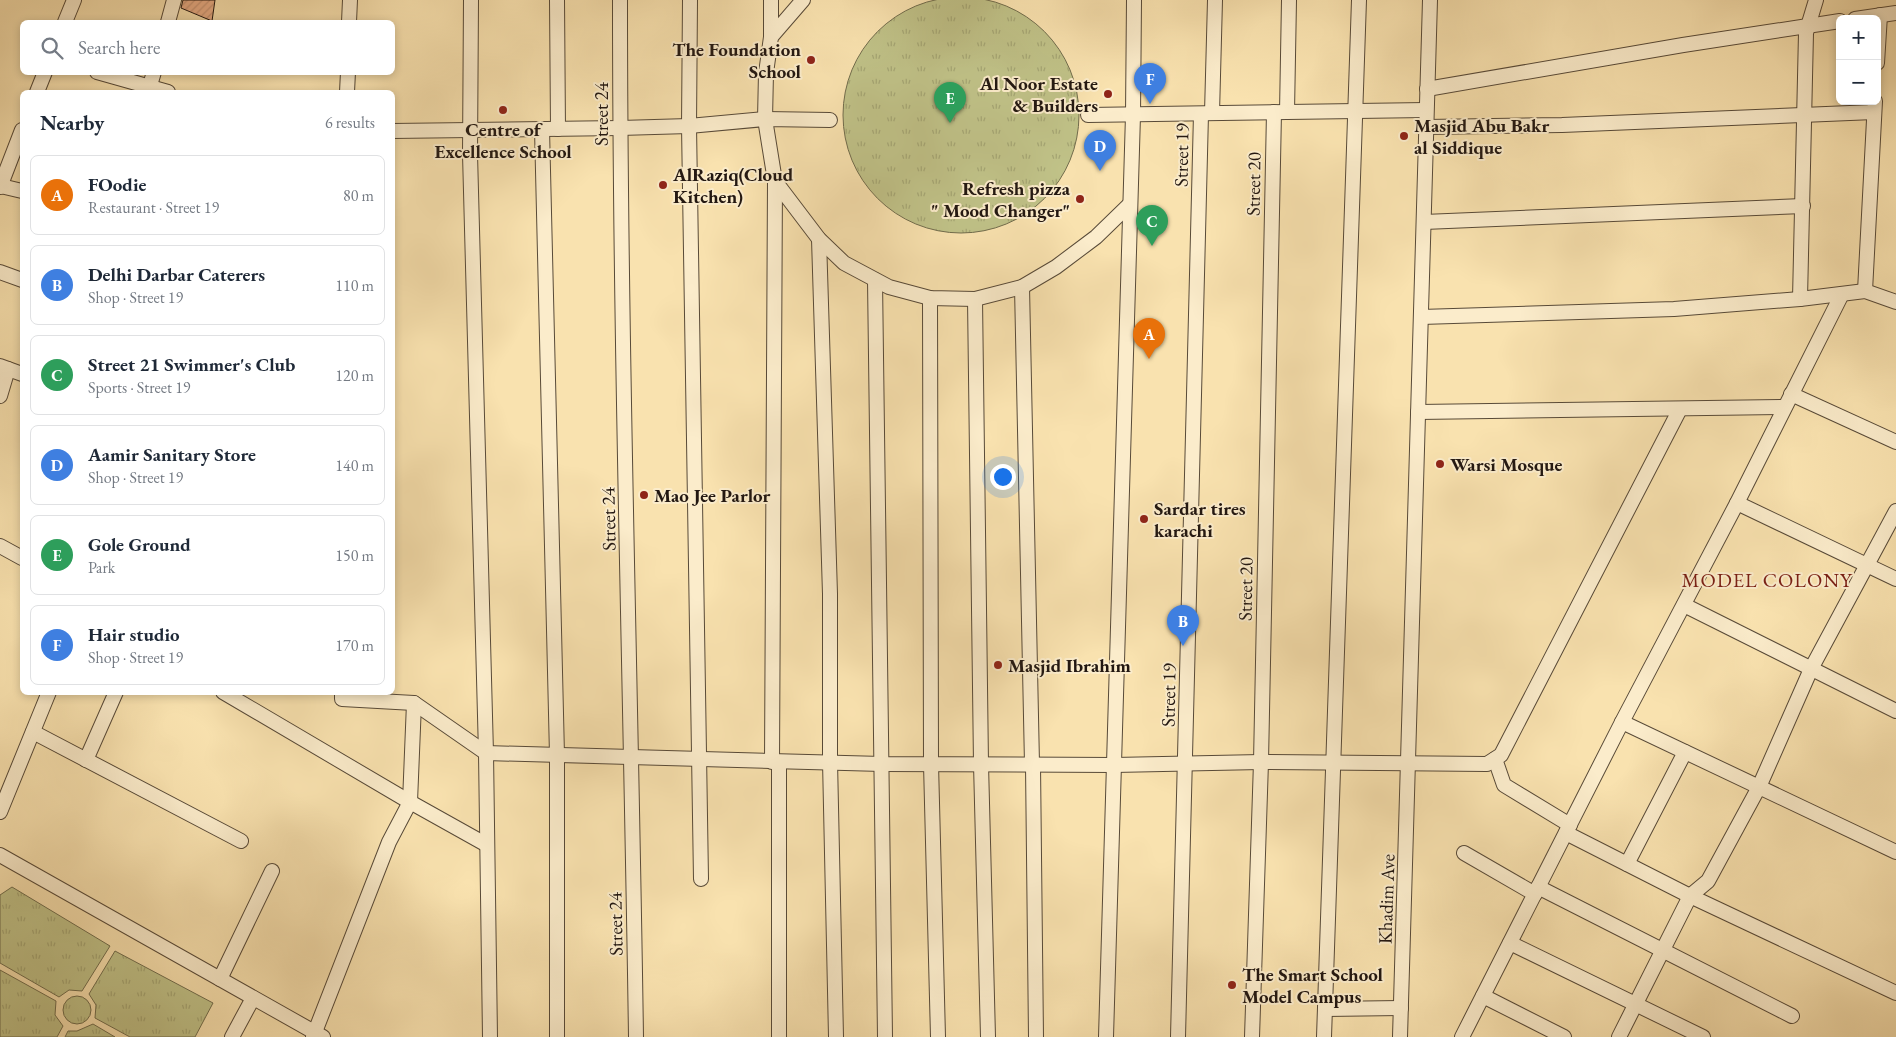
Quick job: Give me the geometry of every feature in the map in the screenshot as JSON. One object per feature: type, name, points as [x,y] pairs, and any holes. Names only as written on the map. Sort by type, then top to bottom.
[{"type":"street","points":[[66,20],[74,0]]},
{"type":"street","points":[[169,20],[174,0]]},
{"type":"street","points":[[349,20],[350,0]]},
{"type":"street","points":[[471,0],[470,130],[486,753],[490,1037]]},
{"type":"street","points":[[557,0],[558,129]]},
{"type":"street","name":"Street 24","points":[[620,0],[620,128],[636,1037]]},
{"type":"street","points":[[690,0],[688,126],[701,880]]},
{"type":"street","points":[[771,0],[771,37],[766,73],[764,118],[775,181],[775,762],[779,1037]]},
{"type":"street","points":[[771,37],[802,0]]},
{"type":"street","points":[[1122,0],[1134,15]]},
{"type":"street","points":[[1106,1037],[1133,115],[1134,0]]},
{"type":"street","name":"Street 19","points":[[1178,1037],[1185,763],[1207,113],[1215,0]]},
{"type":"street","name":"Street 20","points":[[1252,1037],[1280,112],[1289,0]]},
{"type":"street","points":[[1324,1037],[1359,0]]},
{"type":"street","name":"Khadim Ave","points":[[1400,1037],[1430,0]]},
{"type":"street","points":[[1800,299],[1806,33],[1816,0]]},
{"type":"street","points":[[1880,15],[1896,13]]},
{"type":"street","points":[[1427,89],[1836,22]]},
{"type":"street","points":[[38,90],[44,75]]},
{"type":"street","points":[[106,75],[148,90],[153,75]]},
{"type":"street","points":[[347,90],[348,75]]},
{"type":"street","points":[[1426,128],[1562,125],[1805,115],[1875,107],[1865,292]]},
{"type":"street","points":[[1088,115],[1426,110]]},
{"type":"street","points":[[395,131],[688,126],[764,118],[830,120]]},
{"type":"street","points":[[542,129],[557,755],[557,1037]]},
{"type":"street","points":[[20,135],[0,186],[20,191]]},
{"type":"street","points":[[775,181],[819,239],[844,263],[889,288],[930,298],[975,299],[1022,287],[1056,267],[1096,237],[1130,204]]},
{"type":"street","points":[[1424,222],[1803,206]]},
{"type":"street","points":[[819,239],[830,594],[830,761],[836,1037]]},
{"type":"street","points":[[0,272],[20,279]]},
{"type":"street","points":[[875,280],[885,1037]]},
{"type":"street","points":[[1022,287],[1033,764],[1036,1037]]},
{"type":"street","points":[[1421,317],[1674,309],[1865,292],[1896,302]]},
{"type":"street","points":[[1462,1037],[1622,722],[1737,503],[1842,294]]},
{"type":"street","points":[[930,298],[931,764],[938,1037]]},
{"type":"street","points":[[975,299],[981,764],[988,1037]]},
{"type":"street","points":[[0,396],[4,368],[20,373]]},
{"type":"street","points":[[1791,394],[1896,442]]},
{"type":"street","points":[[1418,412],[1784,407]]},
{"type":"street","points":[[342,695],[342,699],[414,703],[486,753],[775,762],[830,761],[882,764],[1114,765],[1260,762],[1408,762],[1488,764],[1501,755],[1680,409]]},
{"type":"street","points":[[1737,503],[1896,579]]},
{"type":"street","points":[[1619,1037],[1690,896],[1708,881],[1759,787],[1811,669],[1896,512]]},
{"type":"street","points":[[0,546],[20,557]]},
{"type":"street","points":[[1684,605],[1896,711]]},
{"type":"street","points":[[0,812],[48,695]]},
{"type":"street","points":[[86,760],[115,695]]},
{"type":"street","points":[[228,695],[410,802],[488,844]]},
{"type":"street","points":[[0,855],[317,1036],[389,842],[410,802],[414,703]]},
{"type":"street","points":[[1622,722],[1896,852]]},
{"type":"street","points":[[33,732],[241,841]]},
{"type":"street","points":[[1627,864],[1685,752]]},
{"type":"street","points":[[1495,759],[1504,785],[1568,829],[1627,864],[1690,896],[1896,993]]},
{"type":"street","points":[[1464,853],[1536,891],[1663,951],[1792,1016]]},
{"type":"street","points":[[220,979],[272,871]]},
{"type":"street","points":[[1510,943],[1703,1037]]},
{"type":"street","points":[[1483,996],[1564,1037]]},
{"type":"street","points":[[232,1037],[253,998]]},
{"type":"street","points":[[1325,1009],[1401,1008]]},
{"type":"green space","points":[[944,-1],[978,-1],[995,2],[1016,11],[1036,24],[1052,40],[1065,60],[1074,81],[1078,103],[1078,127],[1074,149],[1065,170],[1052,190],[1036,206],[1006,224],[995,228],[961,233],[927,228],[916,224],[886,206],[870,190],[857,170],[848,149],[843,115],[848,81],[857,60],[870,40],[886,24],[906,11],[927,2]]},
{"type":"green space","points":[[12,887],[110,946],[82,991],[69,990],[59,997],[0,963],[0,895]]},
{"type":"green space","points":[[115,951],[213,1003],[195,1037],[130,1037],[95,1018],[96,1005],[89,994]]},
{"type":"green space","points":[[0,970],[56,1001],[55,1015],[63,1026],[57,1037],[0,1037]]},
{"type":"green space","points":[[77,996],[87,1000],[91,1010],[87,1020],[77,1024],[67,1020],[63,1010],[67,1000]]},
{"type":"green space","points":[[93,1024],[115,1037],[65,1037],[68,1031],[77,1031]]},
{"type":"building","points":[[183,0],[215,0],[212,20],[181,8]]},
{"type":"place","name":"The Foundation School","points":[[811,60]]},
{"type":"place","name":"Al Noor Estate & Builders","points":[[1108,94]]},
{"type":"place","name":"Hair studio","points":[[1150,104]]},
{"type":"place","name":"Centre of Excellence School","points":[[503,110]]},
{"type":"place","name":"Gole Ground","points":[[950,123]]},
{"type":"place","name":"Masjid Abu Bakr al Siddique","points":[[1404,136]]},
{"type":"place","name":"Aamir Sanitary Store","points":[[1100,171]]},
{"type":"place","name":"AlRaziq(Cloud Kitchen)","points":[[663,185]]},
{"type":"place","name":"Refresh pizza \" Mood Changer\"","points":[[1080,199]]},
{"type":"place","name":"Street 21 Swimmer's Club","points":[[1152,246]]},
{"type":"place","name":"FOodie","points":[[1149,359]]},
{"type":"place","name":"Warsi Mosque","points":[[1440,464]]},
{"type":"place","name":"Mao Jee Parlor","points":[[644,495]]},
{"type":"place","name":"Sardar tires karachi","points":[[1144,519]]},
{"type":"place","name":"Delhi Darbar Caterers","points":[[1183,646]]},
{"type":"place","name":"Masjid Ibrahim","points":[[998,665]]},
{"type":"place","name":"The Smart School Model Campus","points":[[1232,985]]},
{"type":"district","name":"MODEL COLONY","points":[[1767,580]]}]
